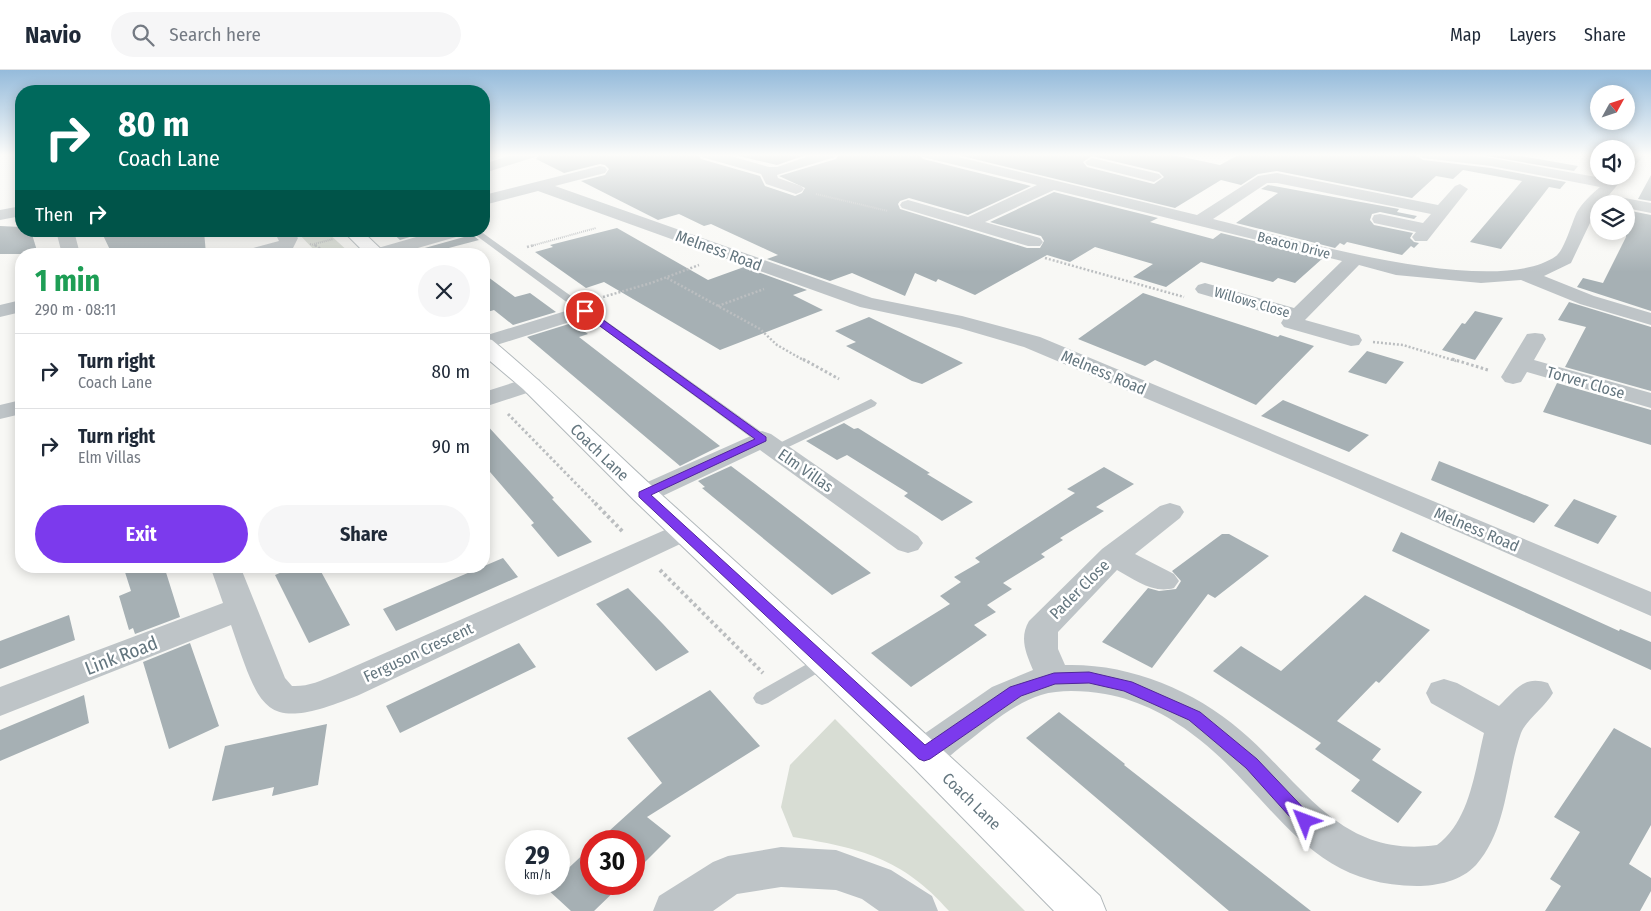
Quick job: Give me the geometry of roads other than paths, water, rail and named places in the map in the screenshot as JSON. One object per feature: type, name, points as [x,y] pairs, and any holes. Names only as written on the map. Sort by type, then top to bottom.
[{"type":"street","points":[[490,198],[511,193]]},
{"type":"street","name":"Melness Road","points":[[561,193],[794,278],[867,302],[962,322],[1032,342],[1346,473],[1651,605]]},
{"type":"street","points":[[969,223],[1033,193]]},
{"type":"street","name":"Beacon Drive","points":[[1085,193],[1396,269],[1482,277],[1534,274],[1565,259],[1586,211],[1590,207]]},
{"type":"street","points":[[1199,221],[1241,193]]},
{"type":"street","points":[[1361,193],[1442,211]]},
{"type":"street","points":[[1380,219],[1424,234],[1457,193]]},
{"type":"street","points":[[892,212],[915,202],[969,223],[1042,238],[1018,250]]},
{"type":"street","points":[[1635,205],[1651,208]]},
{"type":"street","points":[[0,214],[15,212]]},
{"type":"street","points":[[264,248],[285,237]]},
{"type":"street","points":[[359,237],[370,248]]},
{"type":"street","points":[[398,248],[436,237]]},
{"type":"street","name":"Willows Close","points":[[1351,340],[1291,323],[1354,260]]},
{"type":"street","points":[[1525,274],[1586,301],[1651,319]]},
{"type":"street","name":"Willows Close","points":[[1206,289],[1298,316]]},
{"type":"street","points":[[0,310],[15,307]]},
{"type":"street","points":[[490,342],[580,308]]},
{"type":"street","name":"Torver Close","points":[[1535,339],[1517,370],[1651,401]]},
{"type":"street","name":"Coach Lane","points":[[490,349],[531,384],[683,531],[924,754],[1084,911]]},
{"type":"street","points":[[490,398],[531,384]]},
{"type":"street","points":[[0,412],[15,408]]},
{"type":"street","name":"Elm Villas","points":[[644,494],[768,444],[908,543]]},
{"type":"street","name":"Pader Close","points":[[1054,679],[1041,649],[1041,629],[1113,556],[1170,512]]},
{"type":"street","name":"Ferguson Crescent","points":[[228,573],[270,686],[281,697],[296,700],[313,698],[356,680],[683,531]]},
{"type":"street","name":"Pader Close","points":[[1113,556],[1163,581]]},
{"type":"street","name":"Link Road","points":[[0,702],[241,608]]},
{"type":"street","points":[[924,754],[1016,692],[1054,679],[1089,678],[1126,686],[1195,716],[1252,764],[1294,811],[1316,831],[1344,849],[1372,860],[1403,867],[1426,866],[1448,862],[1464,849],[1480,821],[1505,727],[1535,694]]},
{"type":"street","points":[[1444,693],[1505,727]]},
{"type":"street","points":[[675,911],[728,876],[781,867],[836,870],[876,884],[916,911]]},
{"type":"lane","points":[[482,237],[768,444],[871,403]]},
{"type":"lane","points":[[762,698],[823,661]]}]
